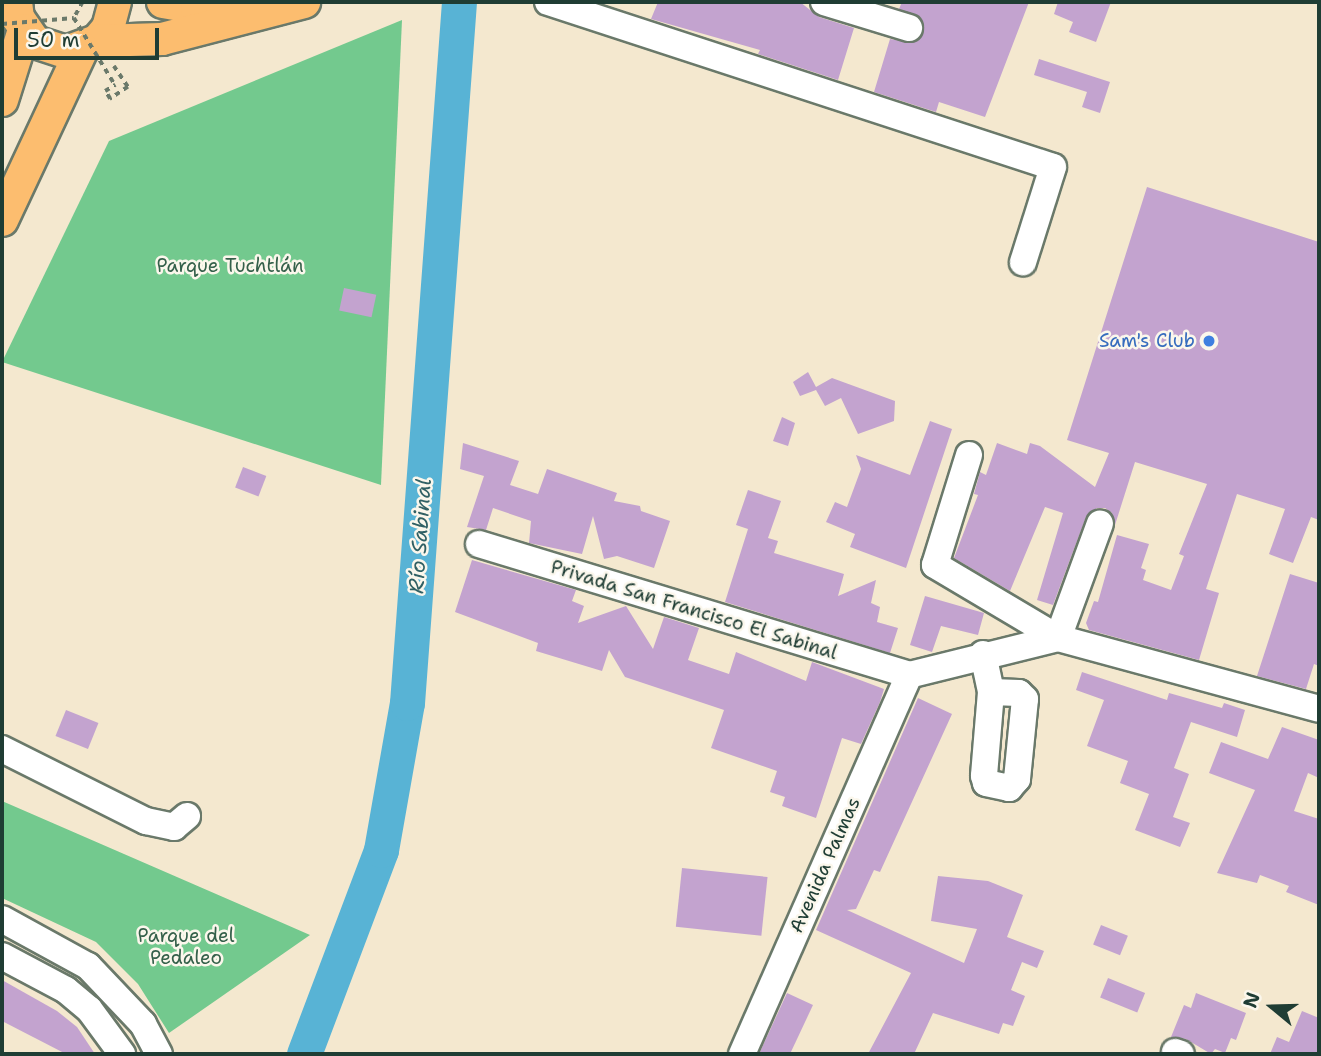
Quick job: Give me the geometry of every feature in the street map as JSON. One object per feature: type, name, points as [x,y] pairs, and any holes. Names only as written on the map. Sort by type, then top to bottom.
[{"type":"main road","points":[[2,220],[90,45],[108,28],[115,2]]},
{"type":"main road","points":[[163,2],[197,8],[252,2]]},
{"type":"main road","points":[[14,18],[50,50],[162,39],[304,2]]},
{"type":"main road","points":[[2,100],[14,18]]},
{"type":"street","points":[[548,2],[1054,167],[1023,262]]},
{"type":"street","points":[[824,2],[863,8],[909,28]]},
{"type":"street","points":[[969,455],[935,565],[1058,638],[1319,709]]},
{"type":"street","points":[[1058,638],[1100,523]]},
{"type":"street","name":"Privada San Francisco El Sabinal","points":[[479,544],[909,675]]},
{"type":"street","points":[[909,675],[983,654],[1058,638]]},
{"type":"street","points":[[983,654],[991,692]]},
{"type":"street","name":"Avenida Palmas","points":[[742,1054],[909,675]]},
{"type":"street","points":[[2,749],[146,821],[174,827],[187,816]]},
{"type":"street","points":[[2,919],[88,966],[143,1024],[159,1054]]},
{"type":"street","points":[[2,956],[73,996],[89,1009],[122,1054]]},
{"type":"path","points":[[74,18],[83,2]]},
{"type":"path","points":[[14,18],[74,18]]},
{"type":"path","points":[[74,18],[115,85],[105,91],[110,99],[128,87]]},
{"type":"green space","name":"Parque Tuchtlán","points":[[402,20],[381,485],[2,362],[109,141]]},
{"type":"green space","name":"Parque del Pedaleo","points":[[2,801],[310,935],[169,1033],[138,984],[96,942],[2,898]]},
{"type":"building","points":[[658,2],[800,2],[819,17],[854,28],[838,80],[758,54],[760,50],[651,19]]},
{"type":"building","points":[[902,2],[1029,2],[985,117],[939,102],[936,112],[874,92],[890,39],[912,43],[924,32],[921,18],[899,9]]},
{"type":"building","points":[[1058,2],[1111,2],[1096,42],[1069,32],[1073,22],[1054,14]]},
{"type":"building","points":[[1039,59],[1110,82],[1100,113],[1082,107],[1087,92],[1034,75]]},
{"type":"building","name":"Sam's Club","points":[[1147,187],[1319,242],[1319,520],[1311,517],[1293,563],[1269,554],[1285,509],[1237,494],[1206,589],[1219,593],[1199,660],[1089,630],[1086,623],[1094,601],[1098,602],[1117,535],[1149,544],[1141,568],[1146,570],[1143,580],[1171,590],[1184,556],[1179,554],[1207,484],[1135,462],[1115,525],[1112,513],[1105,508],[1097,508],[1086,517],[1053,605],[1037,600],[1063,513],[1045,507],[1010,591],[954,558],[978,495],[974,494],[980,472],[986,475],[997,443],[1027,454],[1030,443],[1040,446],[1095,487],[1109,453],[1067,440]]},
{"type":"building","points":[[344,288],[376,295],[371,317],[339,310]]},
{"type":"building","points":[[808,372],[816,387],[832,378],[895,401],[894,421],[858,434],[841,398],[825,406],[816,390],[800,396],[793,382]]},
{"type":"building","points":[[782,417],[795,423],[788,446],[773,441]]},
{"type":"building","points":[[930,421],[952,429],[906,568],[850,547],[855,534],[826,522],[835,502],[847,507],[861,469],[856,455],[910,475]]},
{"type":"building","points":[[463,443],[519,461],[510,485],[538,494],[547,469],[617,493],[614,501],[640,506],[641,511],[670,521],[654,568],[617,556],[604,559],[593,516],[582,554],[529,543],[531,521],[493,508],[486,530],[467,527],[484,476],[460,469]]},
{"type":"building","points":[[243,467],[266,476],[258,496],[235,488]]},
{"type":"building","points":[[748,490],[781,501],[768,538],[778,541],[774,553],[844,574],[838,596],[876,580],[871,603],[880,607],[877,622],[898,628],[890,653],[725,602],[748,529],[736,525]]},
{"type":"building","points":[[472,560],[576,590],[572,601],[584,606],[578,623],[626,606],[653,649],[664,617],[699,628],[688,660],[729,674],[736,652],[806,681],[812,662],[884,689],[880,702],[861,744],[842,738],[816,818],[782,806],[785,797],[770,792],[777,771],[711,748],[724,710],[625,677],[609,650],[602,671],[536,651],[538,643],[455,612]]},
{"type":"building","points":[[1290,574],[1319,583],[1319,666],[1314,664],[1306,689],[1257,676]]},
{"type":"building","points":[[925,596],[984,613],[978,635],[941,626],[932,652],[910,645]]},
{"type":"building","points":[[1082,672],[1167,700],[1169,693],[1222,708],[1224,703],[1245,710],[1237,737],[1191,722],[1174,768],[1189,774],[1173,817],[1190,823],[1180,847],[1135,830],[1149,794],[1120,783],[1128,761],[1087,746],[1104,700],[1076,690]]},
{"type":"building","points":[[918,698],[952,714],[880,872],[874,870],[856,909],[847,910],[964,963],[977,929],[931,921],[938,876],[988,881],[1023,895],[1007,937],[1044,951],[1037,968],[1022,962],[1011,990],[1025,996],[1013,1026],[1003,1023],[999,1034],[933,1013],[914,1054],[868,1054],[911,973],[816,930]]},
{"type":"building","points":[[66,710],[98,723],[88,749],[56,736]]},
{"type":"building","points":[[1282,727],[1319,740],[1319,778],[1308,773],[1294,811],[1319,819],[1319,905],[1286,892],[1289,886],[1260,875],[1257,883],[1217,873],[1255,790],[1209,773],[1221,742],[1268,759]]},
{"type":"building","points":[[682,868],[768,877],[761,936],[676,927]]},
{"type":"building","points":[[1101,925],[1128,936],[1120,955],[1093,944]]},
{"type":"building","points":[[1108,978],[1145,993],[1137,1012],[1100,997]]},
{"type":"building","points":[[2,980],[57,1011],[77,1027],[95,1054],[66,1054],[2,1021]]},
{"type":"building","points":[[787,993],[813,1005],[790,1054],[759,1054]]},
{"type":"building","points":[[1196,993],[1246,1013],[1236,1040],[1231,1038],[1225,1053],[1215,1049],[1211,1054],[1186,1039],[1171,1037],[1184,1005],[1191,1008]]},
{"type":"building","points":[[1302,1011],[1319,1018],[1319,1054],[1270,1054],[1277,1037],[1289,1042]]},
{"type":"waterway","name":"Río Sabinal","points":[[304,1054],[381,850],[407,703],[459,2]]},
{"type":"place","name":"Sam's Club","points":[[1209,341]]}]
